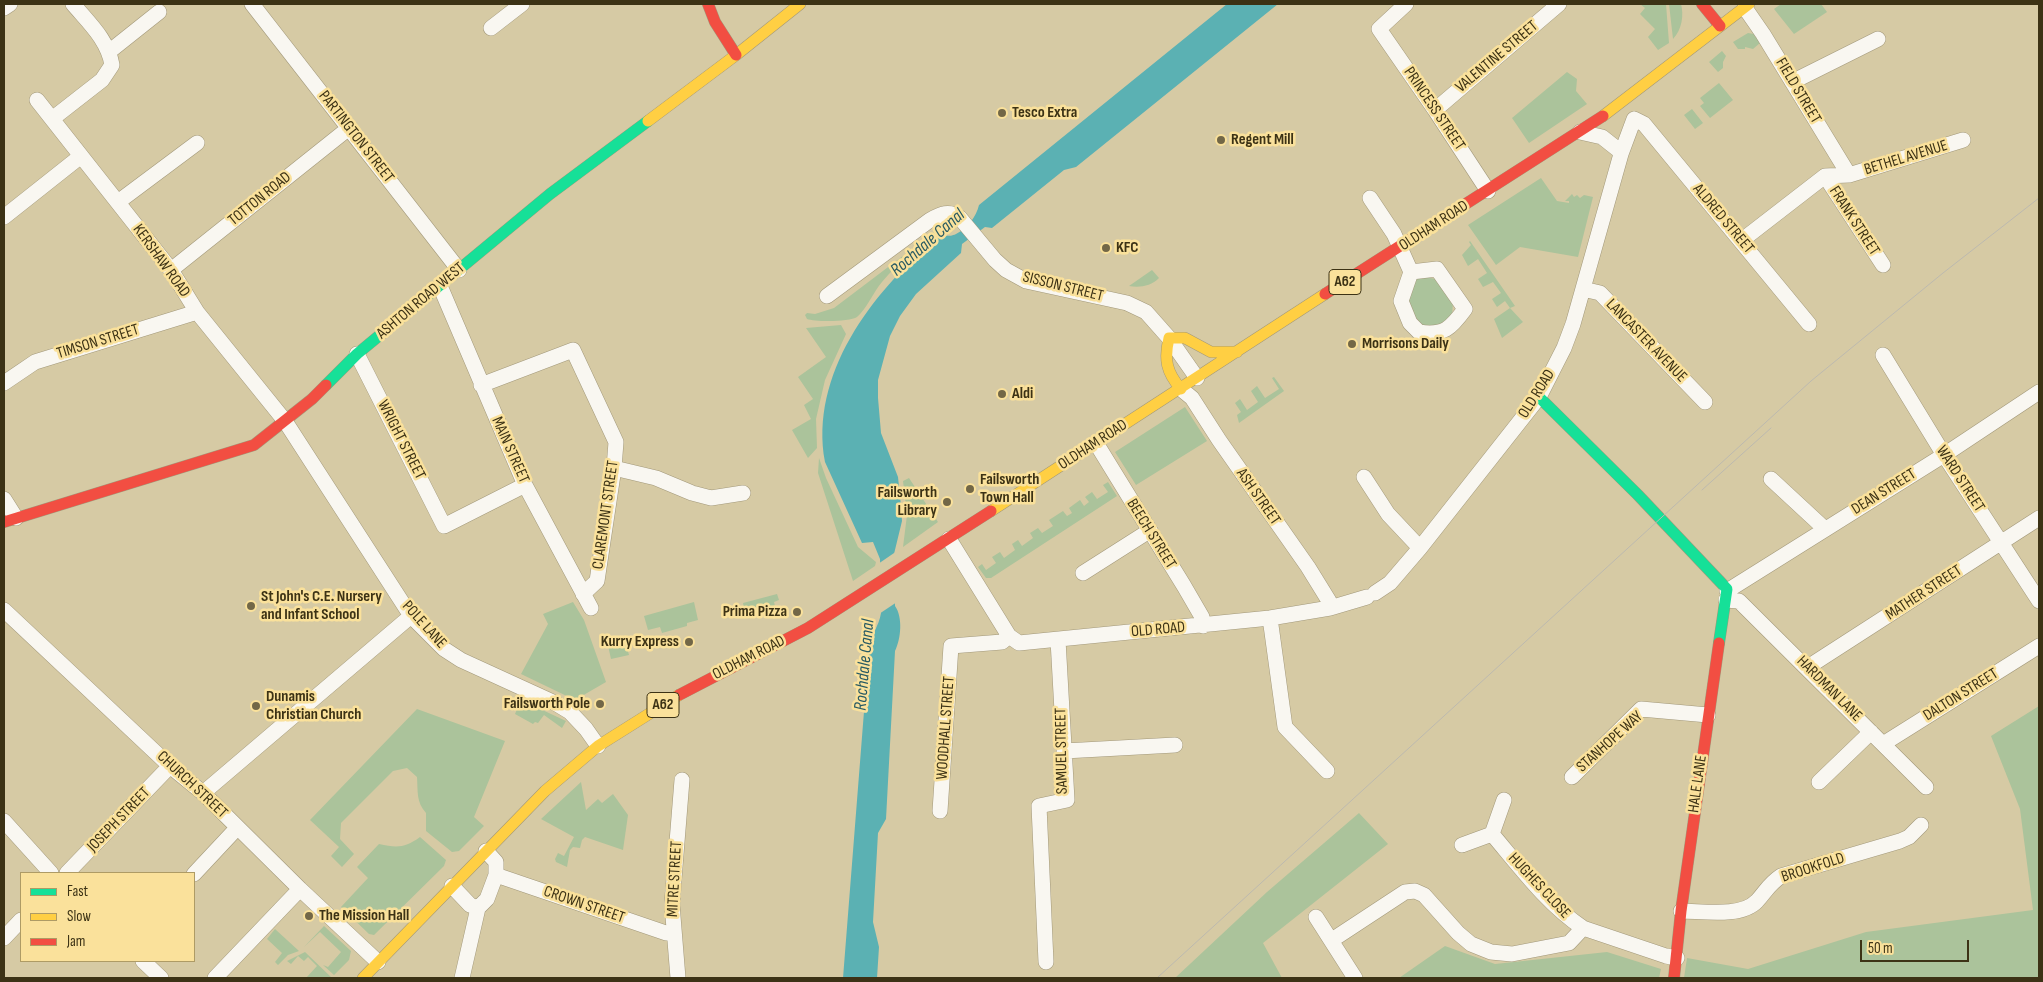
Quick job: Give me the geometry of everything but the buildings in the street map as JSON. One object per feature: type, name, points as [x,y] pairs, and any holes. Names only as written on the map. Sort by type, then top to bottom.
[{"type":"main road","points":[[708,4],[714,22],[736,55]]},
{"type":"main road","name":"ASHTON ROAD WEST","points":[[10,520],[254,445],[312,399],[357,354],[550,194],[736,55],[800,4]]},
{"type":"main road","points":[[1702,4],[1720,26]]},
{"type":"main road","name":"OLDHAM ROAD","points":[[363,978],[560,777],[598,746],[679,694],[808,628],[903,570],[1096,443],[1580,132],[1747,6]]},
{"type":"main road","points":[[1181,389],[1168,376],[1165,354],[1169,338],[1185,338],[1210,352],[1237,352]]},
{"type":"main road","name":"HARDMAN LANE","points":[[1539,397],[1638,495],[1723,584],[1727,596]]},
{"type":"main road","name":"HALE LANE","points":[[1674,978],[1681,911],[1708,715],[1727,596]]},
{"type":"street","points":[[4,8],[10,4]]},
{"type":"street","points":[[52,119],[102,80],[112,64],[110,51],[73,4]]},
{"type":"street","name":"PARTINGTON STREET","points":[[252,4],[459,270]]},
{"type":"street","points":[[491,28],[522,4]]},
{"type":"street","name":"PRINCESS STREET","points":[[1406,4],[1379,29],[1488,191]]},
{"type":"street","name":"VALENTINE STREET","points":[[1435,110],[1559,4]]},
{"type":"street","name":"FIELD STREET","points":[[1747,6],[1849,175]]},
{"type":"street","points":[[110,51],[159,12]]},
{"type":"street","points":[[1792,82],[1878,39]]},
{"type":"street","name":"KERSHAW ROAD","points":[[37,100],[171,270],[197,312],[285,421]]},
{"type":"street","points":[[1622,102],[1634,119]]},
{"type":"street","name":"OLD ROAD","points":[[1009,636],[1019,643],[1270,618],[1330,608],[1371,595],[1390,584],[1539,397],[1564,348],[1573,324],[1621,152],[1634,119]]},
{"type":"street","name":"ALDRED STREET","points":[[1634,119],[1644,124],[1808,324]]},
{"type":"street","name":"TOTTON ROAD","points":[[171,270],[349,128]]},
{"type":"street","points":[[1580,132],[1602,138],[1621,152]]},
{"type":"street","name":"BETHEL AVENUE","points":[[1825,176],[1849,175],[1962,140]]},
{"type":"street","points":[[118,202],[197,143]]},
{"type":"street","points":[[4,216],[81,156]]},
{"type":"street","points":[[1741,241],[1825,176]]},
{"type":"street","name":"FRANK STREET","points":[[1825,176],[1883,265]]},
{"type":"street","points":[[1370,198],[1394,234],[1411,272],[1401,301],[1410,323],[1419,332],[1430,334],[1440,332],[1452,326],[1465,309],[1437,269],[1411,272]]},
{"type":"street","name":"SISSON STREET","points":[[827,296],[938,215],[955,214],[979,243],[1006,270],[1026,281],[1127,303],[1146,312],[1169,338],[1197,378]]},
{"type":"street","name":"MAIN STREET","points":[[440,286],[525,485],[591,608]]},
{"type":"street","name":"LANCASTER AVENUE","points":[[1583,289],[1600,293],[1705,402]]},
{"type":"street","name":"TIMSON STREET","points":[[4,383],[35,362],[197,312]]},
{"type":"street","name":"CLAREMONT STREET","points":[[481,385],[572,350],[616,442],[614,468],[597,581],[584,594]]},
{"type":"street","name":"WRIGHT STREET","points":[[357,354],[444,526],[525,485]]},
{"type":"street","name":"WARD STREET","points":[[1883,355],[1944,455],[2039,601]]},
{"type":"street","name":"ASH STREET","points":[[1181,389],[1192,398],[1219,440],[1308,567],[1329,601],[1330,608]]},
{"type":"street","name":"DEAN STREET","points":[[1727,596],[1825,529],[1944,455],[2039,392]]},
{"type":"street","name":"POLE LANE","points":[[285,421],[411,616],[444,649],[461,660],[570,712],[586,729],[598,746]]},
{"type":"street","name":"BEECH STREET","points":[[1096,443],[1202,617],[1203,626]]},
{"type":"street","points":[[614,468],[656,478],[692,493],[711,498],[743,493]]},
{"type":"street","points":[[1364,477],[1388,514],[1420,548]]},
{"type":"street","points":[[1771,479],[1825,529]]},
{"type":"street","points":[[4,500],[10,520]]},
{"type":"street","name":"MATHER STREET","points":[[1808,668],[2039,518]]},
{"type":"street","points":[[1083,573],[1149,530]]},
{"type":"street","points":[[949,539],[1009,636]]},
{"type":"street","name":"HARDMAN LANE","points":[[1727,596],[1739,601],[1926,786]]},
{"type":"street","name":"CHURCH STREET","points":[[4,610],[170,766],[203,793],[300,889],[378,962]]},
{"type":"street","points":[[203,793],[411,616]]},
{"type":"street","points":[[1270,618],[1285,727],[1327,771]]},
{"type":"street","name":"WOODHALL STREET","points":[[940,811],[951,646],[1002,642],[1009,636]]},
{"type":"street","name":"SAMUEL STREET","points":[[1046,962],[1039,806],[1067,800],[1058,640]]},
{"type":"street","name":"DALTON STREET","points":[[1883,744],[2039,646]]},
{"type":"street","name":"STANHOPE WAY","points":[[1572,777],[1641,709],[1708,715]]},
{"type":"street","points":[[1819,782],[1872,732]]},
{"type":"street","points":[[1064,751],[1175,745]]},
{"type":"street","name":"JOSEPH STREET","points":[[68,872],[170,766]]},
{"type":"street","name":"MITRE STREET","points":[[678,978],[673,896],[682,780]]},
{"type":"street","points":[[1462,845],[1492,834],[1504,800]]},
{"type":"street","points":[[4,821],[50,872]]},
{"type":"street","name":"BROOKFOLD","points":[[1681,911],[1736,912],[1746,909],[1756,902],[1771,882],[1781,876],[1900,841],[1910,837],[1915,826]]},
{"type":"street","points":[[195,873],[237,828]]},
{"type":"street","name":"HUGHES CLOSE","points":[[1492,834],[1554,906],[1583,928],[1677,958]]},
{"type":"street","points":[[462,978],[478,908],[487,899],[496,875],[496,862],[486,851]]},
{"type":"street","name":"CROWN STREET","points":[[496,875],[666,933],[674,933]]},
{"type":"street","points":[[452,886],[470,905],[478,908]]},
{"type":"street","points":[[215,978],[300,889]]},
{"type":"street","points":[[1332,940],[1405,892],[1415,891],[1424,895],[1458,933],[1471,944],[1491,952],[1512,954],[1569,942],[1583,928]]},
{"type":"street","points":[[1316,917],[1355,978]]},
{"type":"street","points":[[4,938],[20,921]]},
{"type":"street","points":[[144,962],[161,978]]},
{"type":"green space","points":[[1640,4],[1666,4],[1669,43],[1658,50],[1648,37],[1655,29],[1640,14],[1645,8]]},
{"type":"green space","points":[[1669,4],[1681,4],[1682,8],[1680,27],[1673,39]]},
{"type":"green space","points":[[1781,4],[1821,4],[1827,12],[1794,34],[1774,9]]},
{"type":"green space","points":[[1748,33],[1754,34],[1760,43],[1753,49],[1745,47],[1745,49],[1738,49],[1733,42]]},
{"type":"green space","points":[[1722,51],[1726,56],[1723,68],[1718,72],[1709,62]]},
{"type":"green space","points":[[1567,72],[1577,79],[1576,91],[1587,104],[1529,143],[1512,118]]},
{"type":"green space","points":[[1719,83],[1733,100],[1710,118],[1700,106],[1704,103],[1700,98]]},
{"type":"green space","points":[[1692,109],[1703,123],[1695,129],[1684,115]]},
{"type":"green space","points":[[1541,178],[1557,201],[1569,203],[1569,201],[1565,201],[1572,194],[1574,197],[1577,195],[1580,198],[1584,195],[1593,197],[1578,257],[1520,247],[1496,265],[1468,225]]},
{"type":"green space","points":[[949,226],[954,229],[952,231],[940,231],[895,268],[879,286],[864,310],[857,317],[832,321],[807,319],[805,315],[807,313],[815,314],[834,308],[941,227]]},
{"type":"green space","points":[[1470,241],[1515,306],[1510,308],[1505,301],[1497,307],[1492,299],[1501,293],[1493,282],[1483,287],[1478,279],[1487,273],[1478,259],[1468,266],[1462,255],[1471,245]]},
{"type":"green space","points":[[1152,270],[1159,278],[1156,281],[1145,286],[1129,286]]},
{"type":"green space","points":[[1419,276],[1436,279],[1453,302],[1452,316],[1439,328],[1422,325],[1413,315],[1408,304],[1411,282]]},
{"type":"green space","points":[[1510,308],[1523,322],[1502,338],[1494,319]]},
{"type":"green space","points":[[841,325],[846,334],[825,380],[816,419],[817,448],[808,458],[792,430],[811,419],[804,405],[813,399],[798,377],[826,357],[806,328]]},
{"type":"green space","points":[[1274,377],[1284,391],[1239,423],[1237,415],[1241,412],[1235,403],[1240,399],[1247,410],[1258,402],[1251,391],[1257,386],[1265,398],[1279,389],[1272,378]]},
{"type":"green space","points":[[1185,407],[1207,441],[1136,485],[1115,452]]},
{"type":"green space","points":[[819,458],[826,478],[858,547],[876,562],[875,566],[853,581],[818,473]]},
{"type":"green space","points":[[909,478],[938,522],[903,547],[907,515],[903,481]]},
{"type":"green space","points":[[1108,482],[1117,496],[991,578],[986,578],[978,567],[982,564],[986,570],[996,563],[992,557],[1000,552],[1004,558],[1015,550],[1012,544],[1018,540],[1022,546],[1033,538],[1030,533],[1038,528],[1042,533],[1053,526],[1049,520],[1063,511],[1067,516],[1072,513],[1069,508],[1080,500],[1084,506],[1089,502],[1085,497],[1092,492],[1097,499],[1108,492],[1103,485]]},
{"type":"green space","points":[[777,594],[779,600],[774,602],[775,606],[745,614],[743,603]]},
{"type":"green space","points":[[573,602],[584,620],[606,682],[575,700],[521,674],[548,624],[543,614]]},
{"type":"green space","points":[[694,602],[698,620],[687,623],[687,626],[662,633],[660,627],[648,630],[644,616]]},
{"type":"green space","points":[[624,636],[629,655],[611,659],[607,641]]},
{"type":"green space","points":[[521,700],[566,721],[562,728],[544,715],[538,723],[535,722],[533,724],[515,714]]},
{"type":"green space","points":[[2039,706],[2039,978],[1684,978],[1687,958],[1748,969],[1866,932],[2033,910],[2020,809],[1991,736]]},
{"type":"green space","points":[[417,709],[505,741],[474,817],[484,826],[459,851],[452,852],[426,831],[426,813],[419,800],[417,777],[407,768],[393,771],[341,823],[340,839],[354,854],[342,867],[331,856],[339,847],[310,820]]},
{"type":"green space","points":[[581,782],[586,810],[598,799],[602,803],[613,794],[628,815],[623,850],[585,837],[580,848],[573,847],[570,850],[567,867],[556,862],[555,859],[558,853],[564,856],[574,837],[541,819]]},
{"type":"green space","points":[[1359,813],[1388,844],[1263,943],[1282,978],[1175,978],[1267,892]]},
{"type":"green space","points":[[420,837],[446,860],[444,866],[374,935],[369,934],[341,907],[368,878],[357,867],[379,844],[401,846]]},
{"type":"green space","points":[[324,926],[351,951],[349,960],[334,975],[323,965],[328,967],[341,952],[320,932],[304,947]]},
{"type":"green space","points":[[275,929],[299,951],[288,955],[278,965],[275,962],[282,953],[267,939]]},
{"type":"green space","points":[[1445,946],[1495,964],[1607,952],[1661,969],[1659,978],[1399,978]]},
{"type":"green space","points":[[305,952],[332,978],[306,978],[317,966],[308,957],[304,961],[298,956],[291,964],[287,961]]},
{"type":"water","points":[[1227,4],[1278,4],[1076,167],[1064,170],[992,228],[985,227],[962,244],[961,253],[916,294],[900,316],[890,336],[878,380],[878,398],[881,433],[898,477],[901,506],[902,521],[894,554],[895,606],[898,611],[900,628],[899,640],[895,651],[886,819],[878,833],[873,922],[879,947],[877,978],[843,978],[869,648],[881,613],[880,559],[873,542],[862,543],[825,462],[823,430],[827,398],[836,367],[850,338],[868,310],[889,284],[912,261],[935,240],[953,235],[964,229],[974,218],[979,205]]},
{"type":"pier","points":[[897,551],[897,602],[879,614],[878,564]]},
{"type":"tram line","points":[[1157,978],[1811,381],[1943,273],[2039,198]]},
{"type":"tram line","points":[[1702,490],[1771,428]]},
{"type":"traffic: fast","points":[[326,385],[357,354],[550,194],[648,121]]},
{"type":"traffic: fast","points":[[1539,397],[1638,495],[1727,589],[1719,643]]},
{"type":"traffic: slow","points":[[648,121],[800,4]]},
{"type":"traffic: slow","points":[[1603,116],[1749,4]]},
{"type":"traffic: slow","points":[[991,511],[1325,294]]},
{"type":"traffic: slow","points":[[1181,389],[1169,371],[1167,359],[1169,338],[1185,338],[1211,352],[1237,352]]},
{"type":"traffic: slow","points":[[363,978],[545,791],[598,746],[679,695]]},
{"type":"traffic: jam","points":[[708,4],[715,22],[736,55]]},
{"type":"traffic: jam","points":[[1702,4],[1720,26]]},
{"type":"traffic: jam","points":[[1325,294],[1603,116]]},
{"type":"traffic: jam","points":[[4,522],[254,445],[312,399],[326,385]]},
{"type":"traffic: jam","points":[[679,695],[808,628],[991,511]]},
{"type":"traffic: jam","points":[[1674,978],[1681,911],[1719,643]]},
{"type":"place","name":"Tesco Extra","points":[[1002,113]]},
{"type":"place","name":"Regent Mill","points":[[1221,140]]},
{"type":"place","name":"KFC","points":[[1106,248]]},
{"type":"place","name":"Morrisons Daily","points":[[1352,344]]},
{"type":"place","name":"Aldi","points":[[1002,394]]},
{"type":"place","name":"Failsworth Town Hall","points":[[970,489]]},
{"type":"place","name":"Failsworth Library","points":[[947,502]]},
{"type":"place","name":"St John's C.E. Nursery and Infant School","points":[[251,606]]},
{"type":"place","name":"Prima Pizza","points":[[797,612]]},
{"type":"place","name":"Kurry Express","points":[[689,642]]},
{"type":"place","name":"Failsworth Pole","points":[[600,704]]},
{"type":"place","name":"Dunamis Christian Church","points":[[256,706]]},
{"type":"place","name":"The Mission Hall","points":[[309,916]]},
{"type":"water label","name":"Rochdale Canal","points":[[928,243]]},
{"type":"water label","name":"Rochdale Canal","points":[[865,665]]}]
